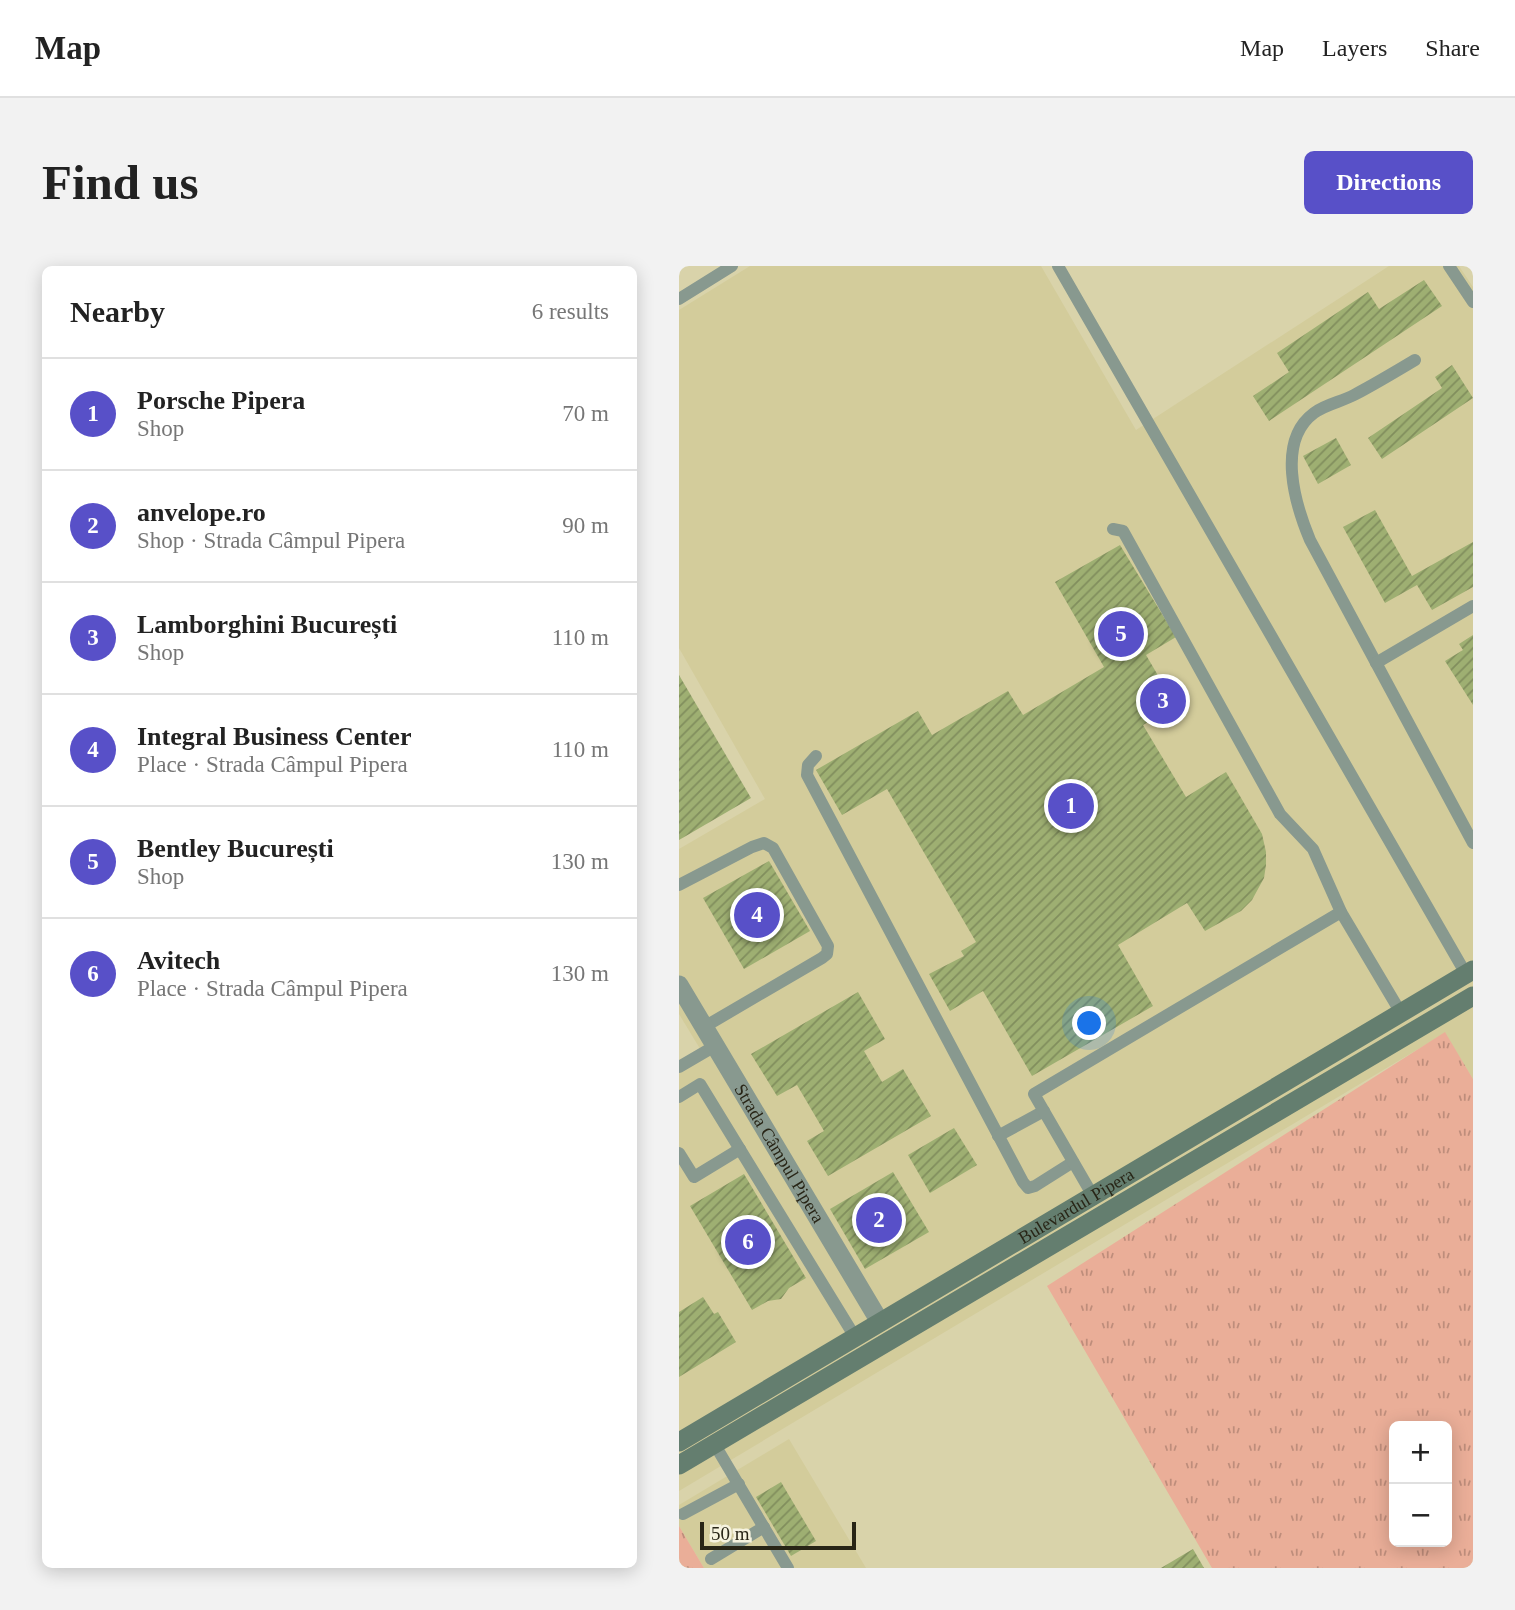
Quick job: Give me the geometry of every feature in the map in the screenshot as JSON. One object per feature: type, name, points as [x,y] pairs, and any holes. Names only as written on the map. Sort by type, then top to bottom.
[{"type":"main road","name":"Bulevardul Pipera","points":[[679,1442],[1470,972]]},
{"type":"main road","name":"Bulevardul Pipera","points":[[679,1465],[1473,996]]},
{"type":"street","name":"Strada Câmpul Pipera","points":[[679,985],[880,1322]]},
{"type":"lane","points":[[679,299],[732,266]]},
{"type":"lane","points":[[1058,266],[1470,972]]},
{"type":"lane","points":[[1450,266],[1473,302]]},
{"type":"lane","points":[[1415,360],[1351,397],[1330,404],[1313,414],[1300,427],[1294,442],[1292,460],[1294,489],[1299,513],[1310,540],[1473,843]]},
{"type":"lane","points":[[1114,529],[1123,531],[1280,814],[1313,849],[1341,912],[1401,1013]]},
{"type":"lane","points":[[1376,663],[1473,607]]},
{"type":"lane","points":[[816,756],[808,765],[807,775],[1023,1182],[1028,1188],[1035,1186],[1073,1162]]},
{"type":"lane","points":[[679,885],[764,843],[773,848],[828,946],[827,954],[822,958],[704,1027]]},
{"type":"lane","points":[[1093,1196],[1034,1094],[1341,912]]},
{"type":"lane","points":[[679,1067],[715,1046]]},
{"type":"lane","points":[[679,1097],[700,1084],[855,1338]]},
{"type":"lane","points":[[998,1136],[1044,1111]]},
{"type":"lane","points":[[679,1153],[694,1177],[740,1149]]},
{"type":"lane","points":[[715,1445],[786,1567]]},
{"type":"lane","points":[[683,1514],[739,1484]]},
{"type":"lane","points":[[711,1559],[764,1527]]},
{"type":"shaded area","points":[[750,266],[1041,266],[1136,430],[1389,266],[1459,266],[1473,287],[1473,1079],[1445,1033],[679,1491],[679,1065],[702,1052],[679,1014],[679,849],[765,799],[679,648],[679,310]]},
{"type":"shaded area","points":[[789,1439],[866,1568],[704,1568],[679,1526],[679,1505]]},
{"type":"green space","points":[[1445,1032],[1473,1079],[1473,1568],[1212,1568],[1047,1286]]},
{"type":"green space","points":[[679,1526],[704,1568],[679,1568]]},
{"type":"building","points":[[1424,280],[1442,306],[1269,421],[1253,396],[1289,372],[1277,353],[1368,292],[1379,309]]},
{"type":"building","points":[[1452,365],[1473,398],[1382,459],[1368,438],[1442,388],[1435,377]]},
{"type":"building","points":[[1336,438],[1351,465],[1318,484],[1303,456]]},
{"type":"building","points":[[1375,510],[1412,576],[1473,542],[1473,587],[1432,610],[1417,585],[1385,603],[1343,527]]},
{"type":"building","points":[[1120,545],[1176,637],[1146,655],[1176,706],[1143,725],[1186,797],[1226,772],[1262,834],[1266,852],[1264,878],[1252,900],[1241,911],[1205,931],[1187,903],[1118,945],[1153,1006],[1032,1076],[983,991],[950,1011],[929,974],[964,956],[961,951],[976,942],[887,789],[842,815],[816,770],[918,711],[932,735],[1008,691],[1023,715],[1104,667],[1055,582]]},
{"type":"building","points":[[1473,635],[1473,705],[1445,661],[1463,650],[1459,644]]},
{"type":"building","points":[[679,675],[751,798],[679,840]]},
{"type":"building","points":[[769,861],[810,931],[744,969],[703,898]]},
{"type":"building","points":[[858,992],[885,1039],[864,1051],[882,1082],[903,1069],[931,1116],[828,1176],[807,1141],[824,1131],[797,1085],[777,1096],[751,1054]]},
{"type":"building","points":[[954,1128],[977,1165],[930,1193],[908,1155]]},
{"type":"building","points":[[893,1172],[929,1232],[865,1269],[830,1209]]},
{"type":"building","points":[[744,1174],[806,1278],[789,1288],[781,1299],[768,1301],[752,1310],[690,1206]]},
{"type":"building","points":[[703,1297],[714,1314],[718,1312],[736,1342],[679,1377],[679,1312]]},
{"type":"building","points":[[781,1482],[816,1541],[791,1556],[756,1497]]},
{"type":"building","points":[[1193,1549],[1204,1568],[1161,1568]]},
{"type":"place","name":"Bentley București","points":[[1121,634]]},
{"type":"place","name":"Lamborghini București","points":[[1163,701]]},
{"type":"place","name":"Porsche Pipera","points":[[1071,806]]},
{"type":"place","name":"Integral Business Center","points":[[757,915]]},
{"type":"place","name":"anvelope.ro","points":[[879,1220]]},
{"type":"place","name":"Avitech","points":[[748,1242]]}]
